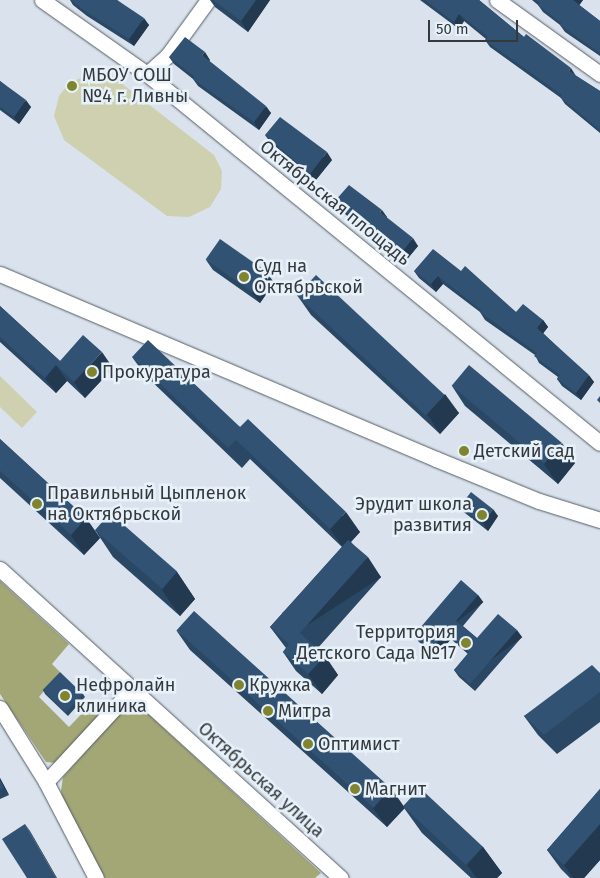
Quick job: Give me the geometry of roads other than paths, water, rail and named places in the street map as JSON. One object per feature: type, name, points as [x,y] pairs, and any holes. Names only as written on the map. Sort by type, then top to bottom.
[{"type":"street","name":"Октябрьская площадь","points":[[42,0],[147,74],[600,443]]},
{"type":"street","points":[[147,74],[168,55],[208,0]]},
{"type":"street","points":[[497,0],[600,74]]},
{"type":"street","points":[[0,274],[445,463],[539,501],[600,520]]},
{"type":"street","name":"Октябрьская улица","points":[[0,569],[341,878]]},
{"type":"street","points":[[46,782],[132,689]]},
{"type":"street","points":[[0,708],[46,782],[96,878]]},
{"type":"place","name":"МБОУ СОШ №4 г. Ливны","points":[[72,86]]},
{"type":"place","name":"Суд на Октябрьской","points":[[244,277]]},
{"type":"place","name":"Прокуратура","points":[[92,372]]},
{"type":"place","name":"Детский сад","points":[[464,451]]},
{"type":"place","name":"Правильный Цыпленок на Октябрьской","points":[[37,504]]},
{"type":"place","name":"Эрудит школа развития","points":[[482,515]]},
{"type":"place","name":"Территория Детского Сада №17","points":[[466,643]]},
{"type":"place","name":"Кружка","points":[[239,685]]},
{"type":"place","name":"Нефролайн клиника","points":[[65,696]]},
{"type":"place","name":"Митра","points":[[268,711]]},
{"type":"place","name":"Оптимист","points":[[308,744]]},
{"type":"place","name":"Магнит","points":[[355,789]]}]
